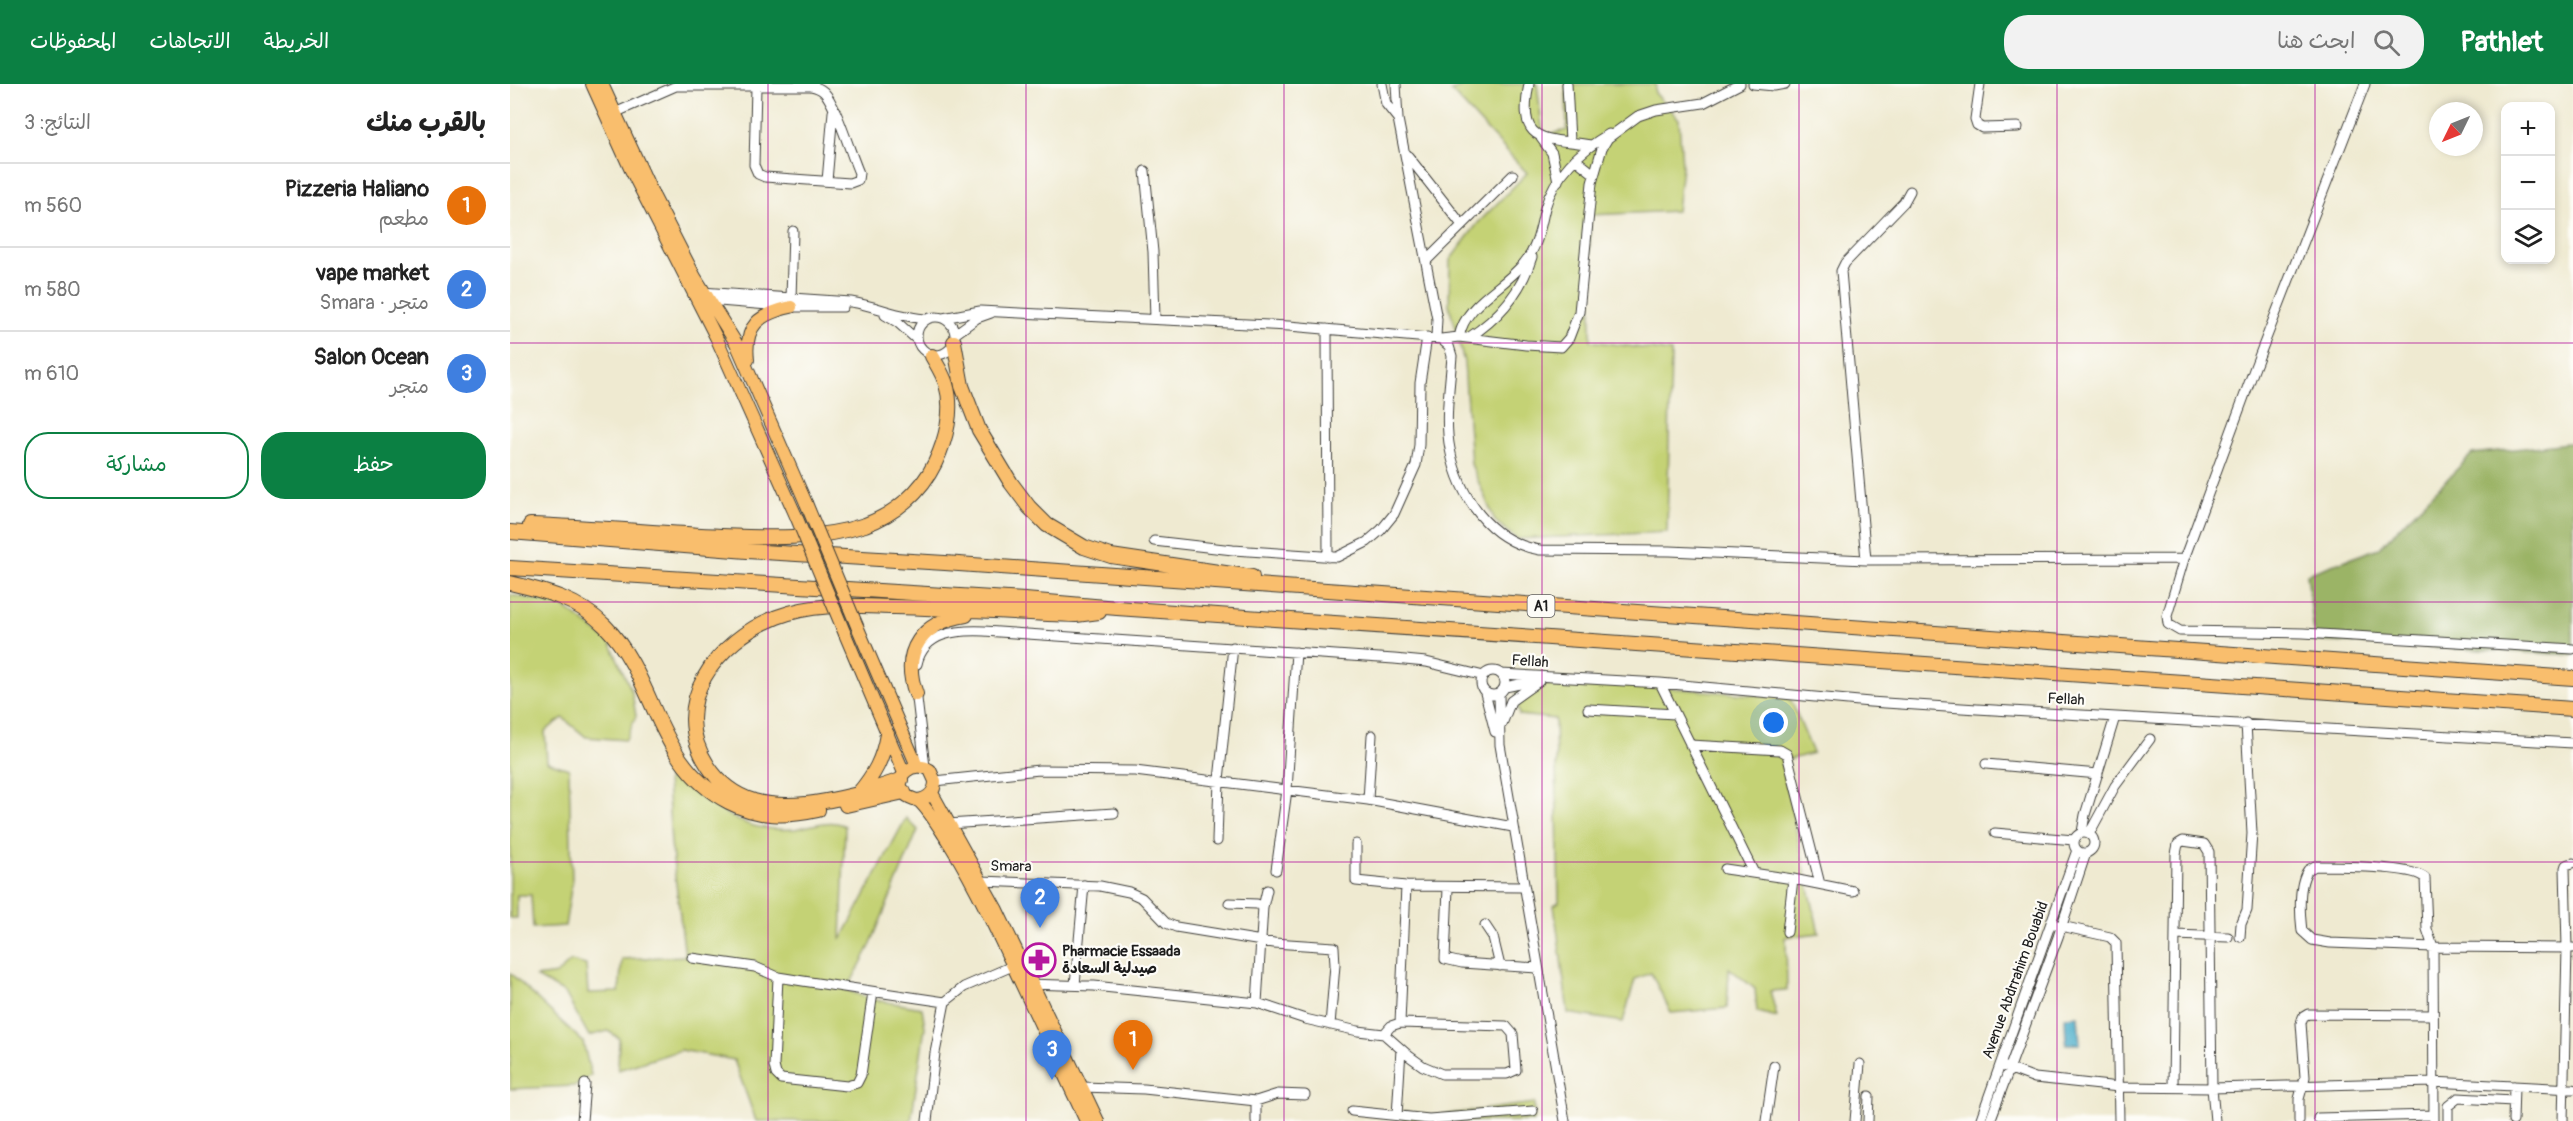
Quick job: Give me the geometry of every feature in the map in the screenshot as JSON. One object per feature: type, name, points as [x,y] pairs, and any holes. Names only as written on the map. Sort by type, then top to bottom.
[{"type":"highway","points":[[955,338],[962,386],[983,437],[1020,497],[1047,525],[1071,541],[1110,556],[1370,593]]},
{"type":"highway","points":[[510,525],[789,537],[821,535],[866,524],[906,501],[927,477],[939,456],[946,433],[949,398],[944,377],[932,356]]},
{"type":"highway","name":"A1","points":[[510,532],[747,551],[2573,678]]},
{"type":"highway","name":"A1","points":[[510,568],[1024,600],[2573,709]]},
{"type":"highway","points":[[510,583],[545,591],[570,600],[591,613],[606,627],[637,674],[669,743],[680,761],[697,781],[714,795],[747,811],[765,815],[786,815],[903,782]]},
{"type":"highway","points":[[903,782],[858,794],[801,804],[773,804],[755,801],[729,789],[712,773],[704,761],[693,733],[692,717],[696,696],[705,675],[720,655],[751,629],[794,611],[823,606],[991,610],[1076,615],[1117,608]]},
{"type":"highway","points":[[915,694],[911,680],[911,664],[914,648],[924,633],[937,623],[949,618],[991,610]]},
{"type":"highway","points":[[858,794],[876,772],[884,751],[887,734]]},
{"type":"main road","points":[[592,84],[611,114],[701,296],[887,734],[903,782],[937,825],[1017,963]]},
{"type":"main road","points":[[602,84],[611,114]]},
{"type":"main road","points":[[701,296],[736,344],[857,626],[921,766]]},
{"type":"main road","points":[[750,374],[746,346],[753,328],[764,314],[791,303]]},
{"type":"main road","points":[[903,782],[910,768],[921,766],[930,770],[948,824],[981,880],[1086,1121]]},
{"type":"main road","points":[[918,800],[923,799],[934,787]]},
{"type":"main road","points":[[1027,984],[1098,1121]]},
{"type":"street","points":[[1382,84],[1386,104],[1398,119]]},
{"type":"street","points":[[1154,541],[1328,557],[1345,555],[1375,536],[1394,514],[1405,493],[1418,456],[1420,383],[1435,338],[1437,319],[1407,155],[1398,119],[1396,84]]},
{"type":"street","points":[[1529,84],[1526,119],[1552,153],[1558,181]]},
{"type":"street","points":[[1567,84],[1570,141]]},
{"type":"street","points":[[1463,337],[1490,324],[1517,291],[1529,268],[1546,205],[1558,181],[1575,159],[1591,145],[1646,112],[1703,103],[1740,84]]},
{"type":"street","points":[[1753,84],[1774,86],[1785,84]]},
{"type":"street","points":[[1980,84],[1975,119],[1977,125],[1982,128],[2018,127]]},
{"type":"street","points":[[2365,84],[2255,366],[2184,559],[2167,616],[2168,624],[2176,631],[2303,633],[2573,649]]},
{"type":"street","points":[[611,114],[676,86],[817,87],[826,95],[833,109],[859,176],[858,180],[850,183],[765,177],[758,174],[754,165],[756,87]]},
{"type":"street","points":[[827,181],[833,109]]},
{"type":"street","points":[[791,303],[861,304],[904,316],[927,319],[980,310],[1327,329],[1435,338],[1463,337],[1517,345],[1561,347],[1569,338],[1579,312],[1594,174],[1602,148],[1615,131]]},
{"type":"street","points":[[1541,138],[1591,145]]},
{"type":"street","points":[[1407,155],[1462,225]]},
{"type":"street","points":[[1575,159],[1594,174]]},
{"type":"street","points":[[1145,171],[1153,252],[1155,319]]},
{"type":"street","points":[[1426,260],[1513,175]]},
{"type":"street","points":[[1866,560],[1841,271],[1845,263],[1904,202],[1910,191]]},
{"type":"street","points":[[791,303],[793,231]]},
{"type":"street","points":[[1463,337],[1470,311],[1523,265],[1535,249]]},
{"type":"street","points":[[701,296],[871,310],[890,317],[916,339],[922,350],[932,356],[944,354],[955,338],[977,318],[996,311]]},
{"type":"street","points":[[943,318],[952,326],[955,338]]},
{"type":"street","points":[[916,339],[918,327],[927,319]]},
{"type":"street","points":[[1327,329],[1328,557]]},
{"type":"street","points":[[1435,338],[1449,346],[1452,356],[1449,432],[1450,448],[1457,474],[1466,495],[1485,522],[1516,544],[1540,550],[1670,551],[1866,560],[2184,559]]},
{"type":"street","points":[[921,766],[915,694],[920,654],[930,642],[942,635],[960,630],[1426,662],[1484,676],[1481,684],[1500,746]]},
{"type":"street","points":[[1217,841],[1219,780],[1233,647]]},
{"type":"street","points":[[1276,870],[1287,789],[1296,652]]},
{"type":"street","name":"Fellah","points":[[1484,676],[1492,671],[1501,674],[1660,683],[1870,702],[2573,743]]},
{"type":"street","name":"Fellah","points":[[1501,674],[1504,678],[1502,691]]},
{"type":"street","name":"Fellah","points":[[1485,693],[1490,695],[1558,677]]},
{"type":"street","points":[[1499,735],[1504,714],[1511,701],[1539,681]]},
{"type":"street","points":[[1660,683],[1754,873]]},
{"type":"street","points":[[1502,691],[1500,746],[1565,1121]]},
{"type":"street","points":[[1588,709],[1675,714]]},
{"type":"street","points":[[2086,833],[2098,774],[2115,717]]},
{"type":"street","points":[[2240,937],[2241,924],[2247,910],[2252,833],[2246,723]]},
{"type":"street","points":[[1368,800],[1372,735]]},
{"type":"street","points":[[2079,847],[2115,786],[2150,738]]},
{"type":"street","points":[[1690,745],[1780,750],[1787,754],[1820,884]]},
{"type":"street","points":[[1986,764],[2098,774]]},
{"type":"street","points":[[934,787],[1039,770],[1135,771],[1368,800],[1513,827]]},
{"type":"street","points":[[948,824],[1114,813]]},
{"type":"street","points":[[1995,833],[2079,847],[2094,845],[2093,837],[2086,833]]},
{"type":"street","points":[[2173,1087],[2176,850],[2179,842],[2189,841],[2204,844],[2208,849],[2208,937],[2215,1121]]},
{"type":"street","points":[[1356,844],[1356,881],[1448,888],[1523,887]]},
{"type":"street","name":"Avenue Abdrrahim Bouabid","points":[[1990,1121],[2018,1008],[2079,847]]},
{"type":"street","name":"Avenue Abdrrahim Bouabid","points":[[1980,1121],[2030,1012],[2062,926],[2079,847]]},
{"type":"street","points":[[2563,1121],[2569,1089],[2570,1021],[2570,948],[2565,866],[2573,863]]},
{"type":"street","points":[[2318,1118],[2433,1118],[2433,947],[2427,929],[2425,878],[2422,874],[2392,869],[2315,866],[2305,873],[2301,922],[2302,931],[2312,940],[2330,943],[2433,947],[2570,948]]},
{"type":"street","points":[[1725,869],[1852,891]]},
{"type":"street","points":[[1787,932],[1793,879]]},
{"type":"street","name":"Smara","points":[[981,880],[1084,885],[1129,892],[1151,906],[1171,926],[1261,939],[1274,943],[1334,947],[1335,965],[1330,1025]]},
{"type":"street","points":[[1075,985],[1084,885]]},
{"type":"street","points":[[1400,1023],[1406,886]]},
{"type":"street","points":[[1448,888],[1445,959],[1462,963],[1538,968]]},
{"type":"street","points":[[1257,1003],[1263,907],[1267,890]]},
{"type":"street","points":[[1229,903],[1257,904],[1263,907]]},
{"type":"street","points":[[2051,924],[2110,937],[2116,943],[2119,1121]]},
{"type":"street","points":[[1485,925],[1493,937],[1500,966]]},
{"type":"street","points":[[2175,935],[2228,937]]},
{"type":"street","points":[[692,958],[758,968],[777,977],[945,1002]]},
{"type":"street","points":[[927,1121],[935,1053],[945,1002],[964,987],[1017,963]]},
{"type":"street","points":[[777,977],[774,1066],[776,1074],[781,1079],[848,1086],[857,1083],[861,1075],[873,992]]},
{"type":"street","points":[[1027,984],[1075,985],[1221,997],[1257,1003],[1305,1019],[1384,1034],[1409,1056],[1435,1072],[1448,1075],[1507,1074],[1516,1070],[1513,1034],[1508,1026],[1400,1023],[1391,1026],[1384,1034]]},
{"type":"street","points":[[2018,1008],[2030,1012]]},
{"type":"street","points":[[2299,1121],[2299,1099],[2305,1077],[2301,1023],[2306,1015],[2432,1015]]},
{"type":"street","points":[[1397,1116],[1401,1049]]},
{"type":"street","points":[[1855,1121],[1860,1064]]},
{"type":"street","points":[[1766,1121],[1774,1066]]},
{"type":"street","points":[[2004,1067],[2035,1078],[2119,1087],[2212,1088],[2432,1082],[2569,1089]]},
{"type":"street","points":[[582,1121],[585,1084]]},
{"type":"street","points":[[2512,1121],[2514,1086]]},
{"type":"street","points":[[1082,1087],[1144,1089],[1256,1101],[1278,1094],[1305,1095]]},
{"type":"street","points":[[1868,1121],[1869,1096]]},
{"type":"street","points":[[2448,1121],[2448,1106],[2458,1098],[2513,1101]]},
{"type":"street","points":[[1256,1101],[1256,1121]]},
{"type":"street","points":[[1352,1111],[1429,1120],[1533,1111]]},
{"type":"green space","points":[[1470,84],[1537,84],[1543,136],[1567,130],[1566,84],[1656,84],[1655,93],[1679,119],[1682,166],[1677,211],[1590,215],[1591,341],[1671,352],[1667,532],[1517,539],[1495,521],[1471,464],[1464,362],[1449,305],[1450,260],[1478,223],[1527,173],[1451,91]]},
{"type":"green space","points":[[2573,444],[2573,655],[2315,641],[2307,574],[2379,548],[2472,454]]},
{"type":"green space","points":[[510,595],[561,605],[610,642],[632,692],[636,716],[626,740],[586,737],[563,718],[545,731],[547,762],[569,769],[572,882],[565,926],[533,928],[531,895],[517,895],[517,918],[510,918]]},
{"type":"green space","points":[[1514,675],[1790,698],[1813,753],[1781,762],[1819,933],[1786,937],[1787,990],[1770,991],[1777,1017],[1757,1012],[1755,989],[1729,968],[1727,1008],[1671,1013],[1651,973],[1635,979],[1623,1022],[1568,1013],[1554,905],[1559,902],[1555,719],[1519,715]]},
{"type":"green space","points":[[667,779],[690,790],[734,818],[758,827],[795,829],[821,823],[845,826],[841,940],[906,818],[918,830],[869,948],[847,990],[870,999],[922,1008],[925,1027],[911,1121],[756,1121],[734,1060],[681,1050],[618,1070],[619,1038],[608,1031],[589,1036],[565,993],[536,977],[557,974],[571,961],[586,965],[588,993],[619,992],[622,959],[685,956],[671,843]]},
{"type":"green space","points":[[510,973],[583,1042],[591,1075],[575,1086],[510,1089]]},
{"type":"green space","points":[[1534,1103],[1534,1121],[1403,1121],[1404,1111],[1434,1116]]},
{"type":"water","points":[[2078,1016],[2080,1044],[2066,1044],[2065,1017]]},
{"type":"place","name":"vape market","points":[[1040,928]]},
{"type":"place","name":"Pharmacie Essaada صيدلية السعادة","points":[[1039,960]]},
{"type":"place","name":"Pizzeria Haliano","points":[[1133,1070]]},
{"type":"place","name":"Salon Ocean","points":[[1052,1080]]}]
